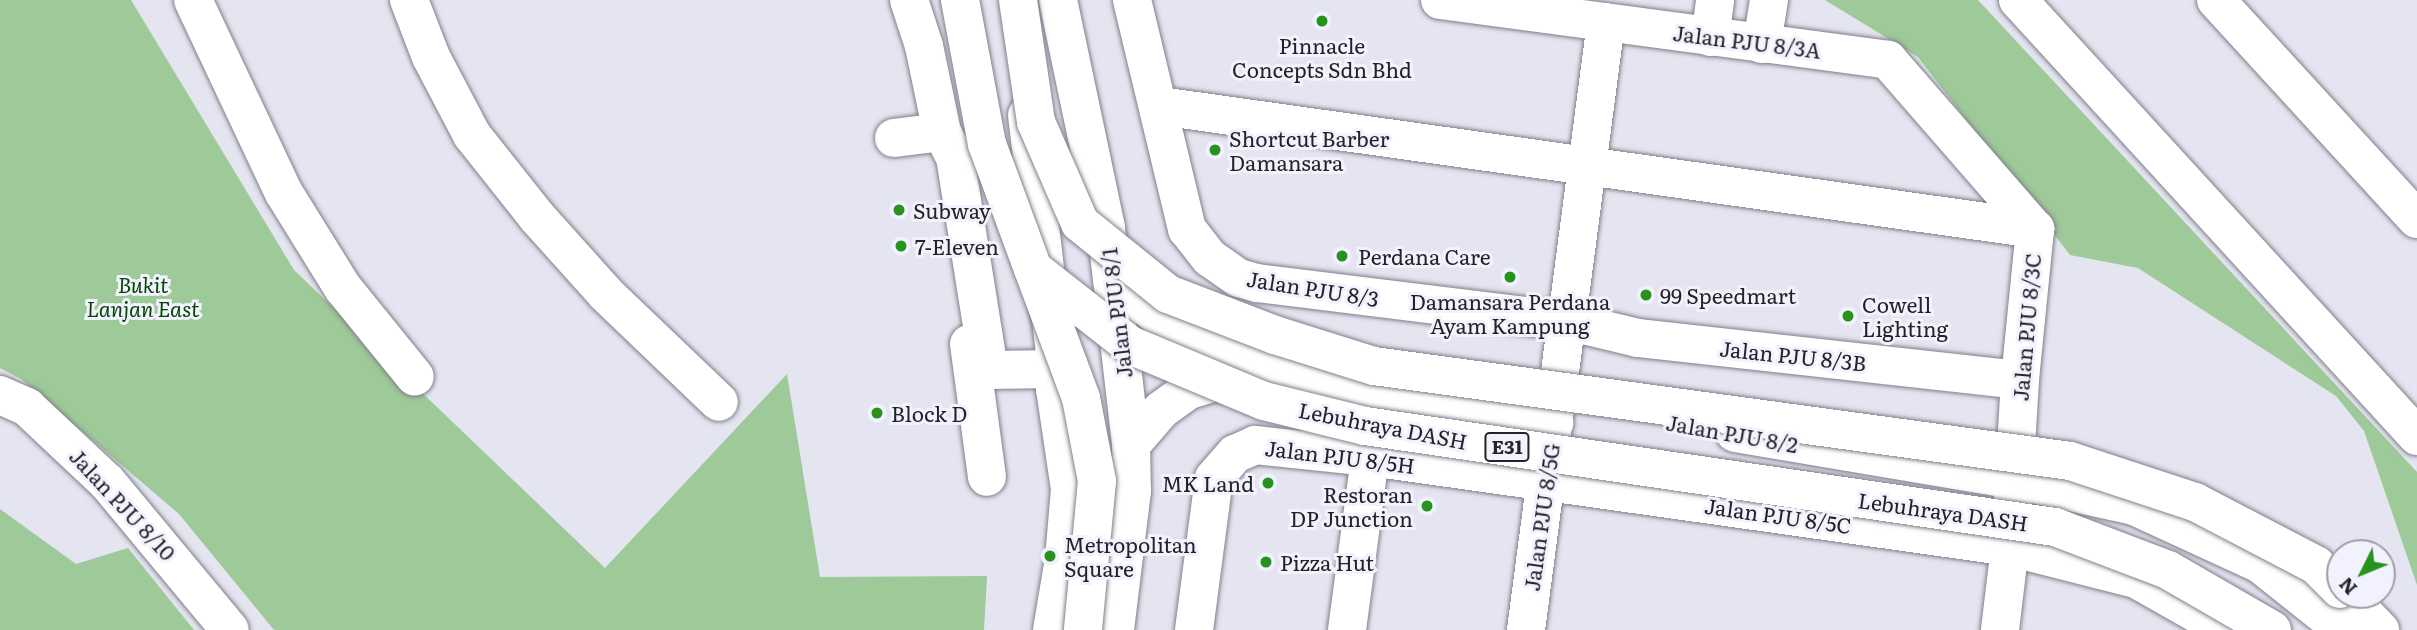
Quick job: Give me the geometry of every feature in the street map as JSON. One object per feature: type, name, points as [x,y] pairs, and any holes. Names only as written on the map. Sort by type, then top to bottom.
[{"type":"main road","points":[[193,0],[284,193],[343,288],[415,377]]},
{"type":"main road","points":[[409,0],[431,57],[472,135],[537,217],[597,284],[719,402]]},
{"type":"main road","points":[[909,0],[924,46],[942,132],[955,157],[989,370],[1055,379]]},
{"type":"main road","points":[[961,0],[987,144],[1081,398],[1097,481],[1083,630]]},
{"type":"main road","points":[[1004,0],[1030,131],[1055,379],[1070,489],[1064,559],[1052,630]]},
{"type":"main road","points":[[1018,0],[1035,122],[1080,223],[1168,294],[1275,335],[1374,366],[2070,461],[2194,502],[2316,565],[2326,575]]},
{"type":"main road","name":"Jalan PJU 8/1","points":[[1058,0],[1101,197],[1112,270],[1131,445],[1132,491],[1115,630]]},
{"type":"main road","name":"Jalan PJU 8/3","points":[[1132,0],[1188,229],[1210,258],[1239,278],[1257,283],[1567,321]]},
{"type":"main road","points":[[1440,0],[1606,22],[1575,186],[1567,321],[1555,413]]},
{"type":"main road","points":[[1762,44],[1769,0]]},
{"type":"main road","points":[[2018,0],[2417,436]]},
{"type":"main road","points":[[2216,0],[2417,219]]},
{"type":"main road","name":"Jalan PJU 8/3A","points":[[1606,22],[1713,18],[1762,44],[1888,60]]},
{"type":"main road","name":"Jalan PJU 8/3C","points":[[1888,60],[2035,229],[2020,380],[2010,547],[2000,630]]},
{"type":"main road","points":[[1160,106],[1575,186],[2035,229]]},
{"type":"main road","points":[[894,138],[942,132]]},
{"type":"main road","points":[[942,132],[937,160],[976,389],[987,477]]},
{"type":"main road","name":"Lebuhraya DASH","points":[[1033,269],[1130,345],[1264,401],[1365,426],[2055,527],[2168,570],[2272,630]]},
{"type":"main road","name":"Jalan PJU 8/2","points":[[1112,270],[1150,310],[1174,328],[1201,340],[1555,413]]},
{"type":"main road","name":"Jalan PJU 8/3B","points":[[1567,321],[1638,338],[2020,380]]},
{"type":"main road","name":"Jalan PJU 8/2","points":[[1131,445],[1161,410],[1189,390],[1238,375],[1555,413],[2014,480],[2133,506],[2260,564],[2343,630]]},
{"type":"main road","points":[[976,389],[1055,379]]},
{"type":"main road","name":"Jalan PJU 8/10","points":[[0,395],[27,407],[107,482],[230,630]]},
{"type":"main road","name":"Jalan PJU 8/5G","points":[[1526,630],[1555,413]]},
{"type":"main road","name":"Jalan PJU 8/5H","points":[[1194,630],[1214,478],[1235,454],[1255,445],[1370,457],[1546,484]]},
{"type":"main road","points":[[1347,630],[1370,457]]},
{"type":"main road","name":"Jalan PJU 8/5C","points":[[1546,484],[2010,547],[2136,579],[2226,630]]},
{"type":"main road","points":[[2360,609],[2380,630]]},
{"type":"green space","name":"Bukit Lanjan East","points":[[0,0],[131,0],[294,270],[605,568],[787,374],[820,577],[987,576],[984,630],[274,630],[179,514],[21,379],[0,368]]},
{"type":"green space","points":[[1825,0],[1978,0],[2417,472],[2417,585],[2364,431],[2336,396],[2138,268],[2070,255],[1918,57]]},
{"type":"green space","points":[[0,509],[76,564],[128,548],[194,630],[0,630]]},
{"type":"place","name":"Pinnacle Concepts Sdn Bhd","points":[[1322,21]]},
{"type":"place","name":"Shortcut Barber Damansara","points":[[1215,150]]},
{"type":"place","name":"Subway","points":[[899,210]]},
{"type":"place","name":"7-Eleven","points":[[901,246]]},
{"type":"place","name":"Perdana Care","points":[[1342,256]]},
{"type":"place","name":"Damansara Perdana Ayam Kampung","points":[[1510,277]]},
{"type":"place","name":"99 Speedmart","points":[[1646,295]]},
{"type":"place","name":"Cowell Lighting","points":[[1848,316]]},
{"type":"place","name":"Block D","points":[[877,413]]},
{"type":"place","name":"MK Land","points":[[1268,483]]},
{"type":"place","name":"Restoran DP Junction","points":[[1427,506]]},
{"type":"place","name":"Metropolitan Square","points":[[1050,556]]},
{"type":"place","name":"Pizza Hut","points":[[1266,562]]}]
